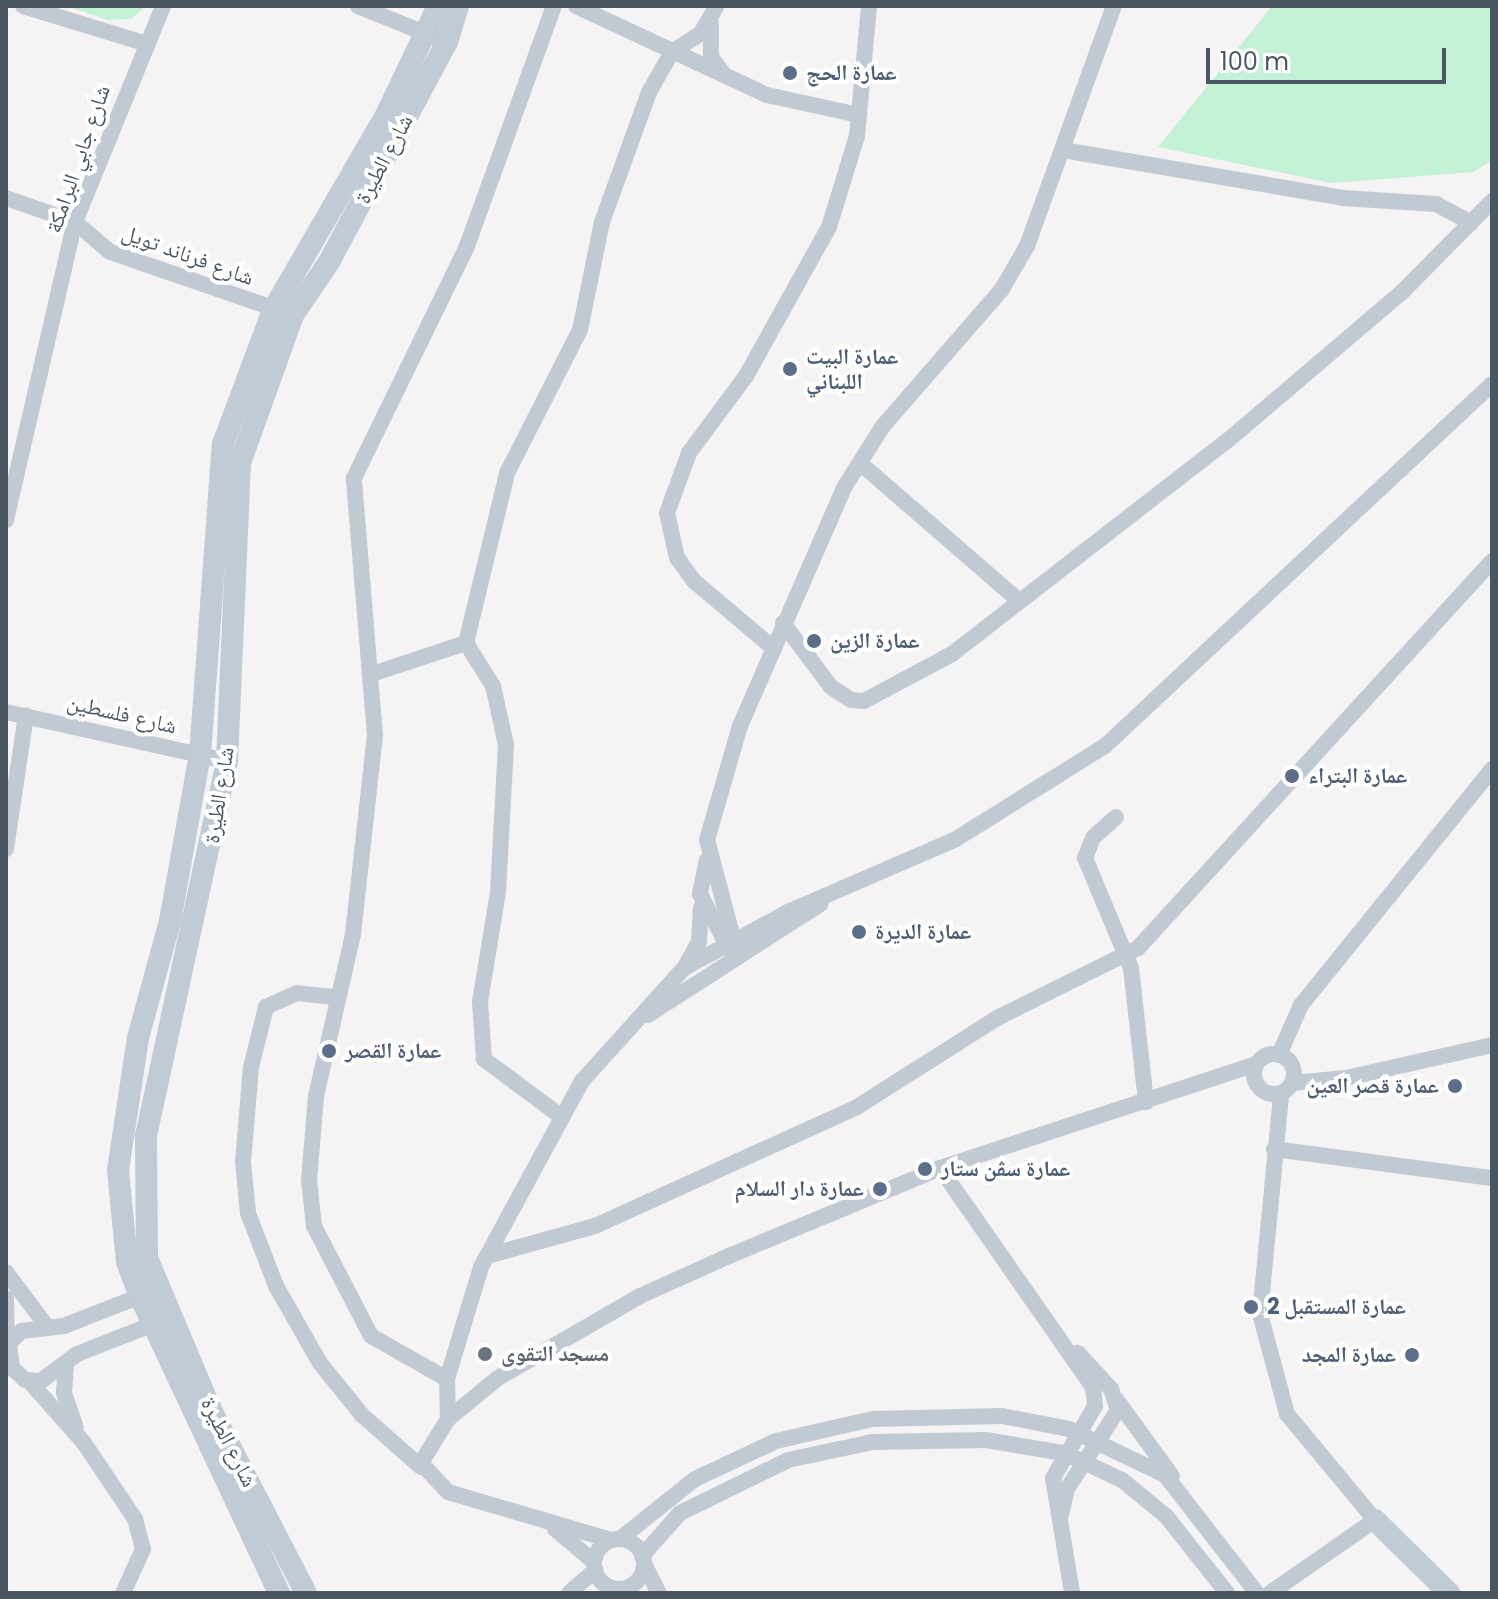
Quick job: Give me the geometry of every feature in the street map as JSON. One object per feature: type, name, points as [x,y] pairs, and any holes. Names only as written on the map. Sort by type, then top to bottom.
[{"type":"main road","name":"شارع الطيرة","points":[[279,1593],[140,1296],[119,1211],[121,1143],[200,755],[223,444],[283,312],[438,6]]},
{"type":"main road","name":"شارع الطيرة","points":[[306,1593],[165,1304],[146,1243],[146,1136],[227,761],[240,463],[283,312],[447,42],[458,6]]},
{"type":"main road","points":[[1375,1520],[1449,1593]]},
{"type":"street","points":[[23,6],[144,43]]},
{"type":"street","name":"شارع جابي البرامكة","points":[[6,520],[75,222],[144,43],[163,6]]},
{"type":"street","points":[[358,6],[447,42]]},
{"type":"street","points":[[447,1379],[371,1336],[314,1226],[307,1162],[334,997],[353,934],[371,785],[372,674],[354,478],[467,246],[554,6]]},
{"type":"street","points":[[576,6],[726,78],[801,107],[859,115]]},
{"type":"street","points":[[559,1115],[484,1059],[480,1002],[498,892],[506,745],[493,686],[466,643],[507,473],[580,330],[602,222],[649,92],[672,52],[701,33],[716,6]]},
{"type":"street","points":[[716,6],[708,43],[726,78]]},
{"type":"street","points":[[772,647],[694,581],[677,558],[667,513],[689,453],[746,376],[829,227],[859,115],[869,6]]},
{"type":"street","points":[[448,1419],[447,1379],[487,1256],[559,1115],[684,968],[701,933],[700,894],[740,726],[783,623],[860,463],[1002,289],[1027,246],[1114,6]]},
{"type":"street","points":[[1063,150],[1343,198],[1436,204],[1471,223]]},
{"type":"street","points":[[6,198],[75,222]]},
{"type":"street","points":[[783,623],[840,696],[864,701],[952,654],[1227,441],[1402,292],[1492,201]]},
{"type":"street","name":"شارع فرناند تويل","points":[[75,222],[110,252],[283,312]]},
{"type":"street","points":[[684,968],[771,920],[821,903],[956,839],[1105,746],[1492,384]]},
{"type":"street","points":[[860,463],[1018,600]]},
{"type":"street","points":[[487,1256],[595,1226],[857,1107],[997,1018],[1127,952],[1148,938],[1492,561]]},
{"type":"street","points":[[372,674],[466,643]]},
{"type":"street","name":"شارع فلسطين","points":[[6,712],[227,761]]},
{"type":"street","points":[[6,849],[26,715]]},
{"type":"street","points":[[421,1467],[448,1419],[498,1378],[640,1296],[940,1168],[1146,1102],[1279,1055],[1301,1005],[1492,769]]},
{"type":"street","points":[[1116,817],[1093,838],[1085,858],[1127,952],[1146,1102]]},
{"type":"street","points":[[708,859],[729,941]]},
{"type":"street","points":[[700,894],[738,957]]},
{"type":"street","points":[[721,901],[748,921],[771,920]]},
{"type":"street","points":[[630,1029],[821,903]]},
{"type":"street","points":[[334,997],[297,993],[266,1007],[251,1067],[243,1162],[248,1213],[276,1286],[320,1363],[362,1415],[448,1492],[554,1528],[616,1540],[643,1560],[659,1593]]},
{"type":"street","points":[[1256,1064],[1259,1088],[1287,1088],[1492,1045]]},
{"type":"street","points":[[1270,1593],[1375,1520],[1296,1429],[1278,1390],[1260,1314],[1274,1149],[1291,1063],[1279,1055]]},
{"type":"street","points":[[1274,1149],[1492,1178]]},
{"type":"street","points":[[940,1168],[1056,1331],[1096,1398],[1081,1434],[1064,1453],[1053,1478],[1072,1593]]},
{"type":"street","points":[[6,1272],[48,1328]]},
{"type":"street","points":[[8,1344],[22,1331],[48,1328],[140,1296],[165,1304],[151,1325],[66,1364],[19,1381]]},
{"type":"street","points":[[6,1298],[9,1361],[19,1381],[84,1443]]},
{"type":"street","points":[[1056,1331],[1116,1399],[1257,1593]]},
{"type":"street","points":[[66,1364],[64,1393],[84,1443],[141,1534],[123,1593]]},
{"type":"street","points":[[1059,1520],[1083,1461],[1115,1421],[1116,1399]]},
{"type":"street","points":[[569,1593],[616,1540],[695,1479],[821,1428],[949,1414],[1031,1420],[1099,1441],[1165,1475],[1190,1500]]},
{"type":"street","points":[[554,1528],[620,1591],[637,1582],[643,1560],[680,1513],[788,1460],[926,1438],[1064,1453],[1083,1461],[1146,1495],[1227,1593]]},
{"type":"green space","points":[[66,6],[146,6],[131,19],[108,20]]},
{"type":"green space","points":[[1272,6],[1492,6],[1492,160],[1473,172],[1331,183],[1158,147]]},
{"type":"place","name":"عمارة الحج","points":[[790,73]]},
{"type":"place","name":"عمارة البيت اللبناني","points":[[790,369]]},
{"type":"place","name":"عمارة الزين","points":[[814,641]]},
{"type":"place","name":"عمارة البتراء","points":[[1292,776]]},
{"type":"place","name":"عمارة الديرة","points":[[859,932]]},
{"type":"place","name":"عمارة القصر","points":[[329,1051]]},
{"type":"place","name":"عمارة قصر العين","points":[[1455,1086]]},
{"type":"place","name":"عمارة سڤن ستار","points":[[925,1169]]},
{"type":"place","name":"عمارة دار السلام","points":[[880,1189]]},
{"type":"place","name":"عمارة المستقبل 2","points":[[1251,1307]]},
{"type":"place","name":"مسجد التقوى","points":[[485,1354]]},
{"type":"place","name":"عمارة المجد","points":[[1412,1355]]}]
